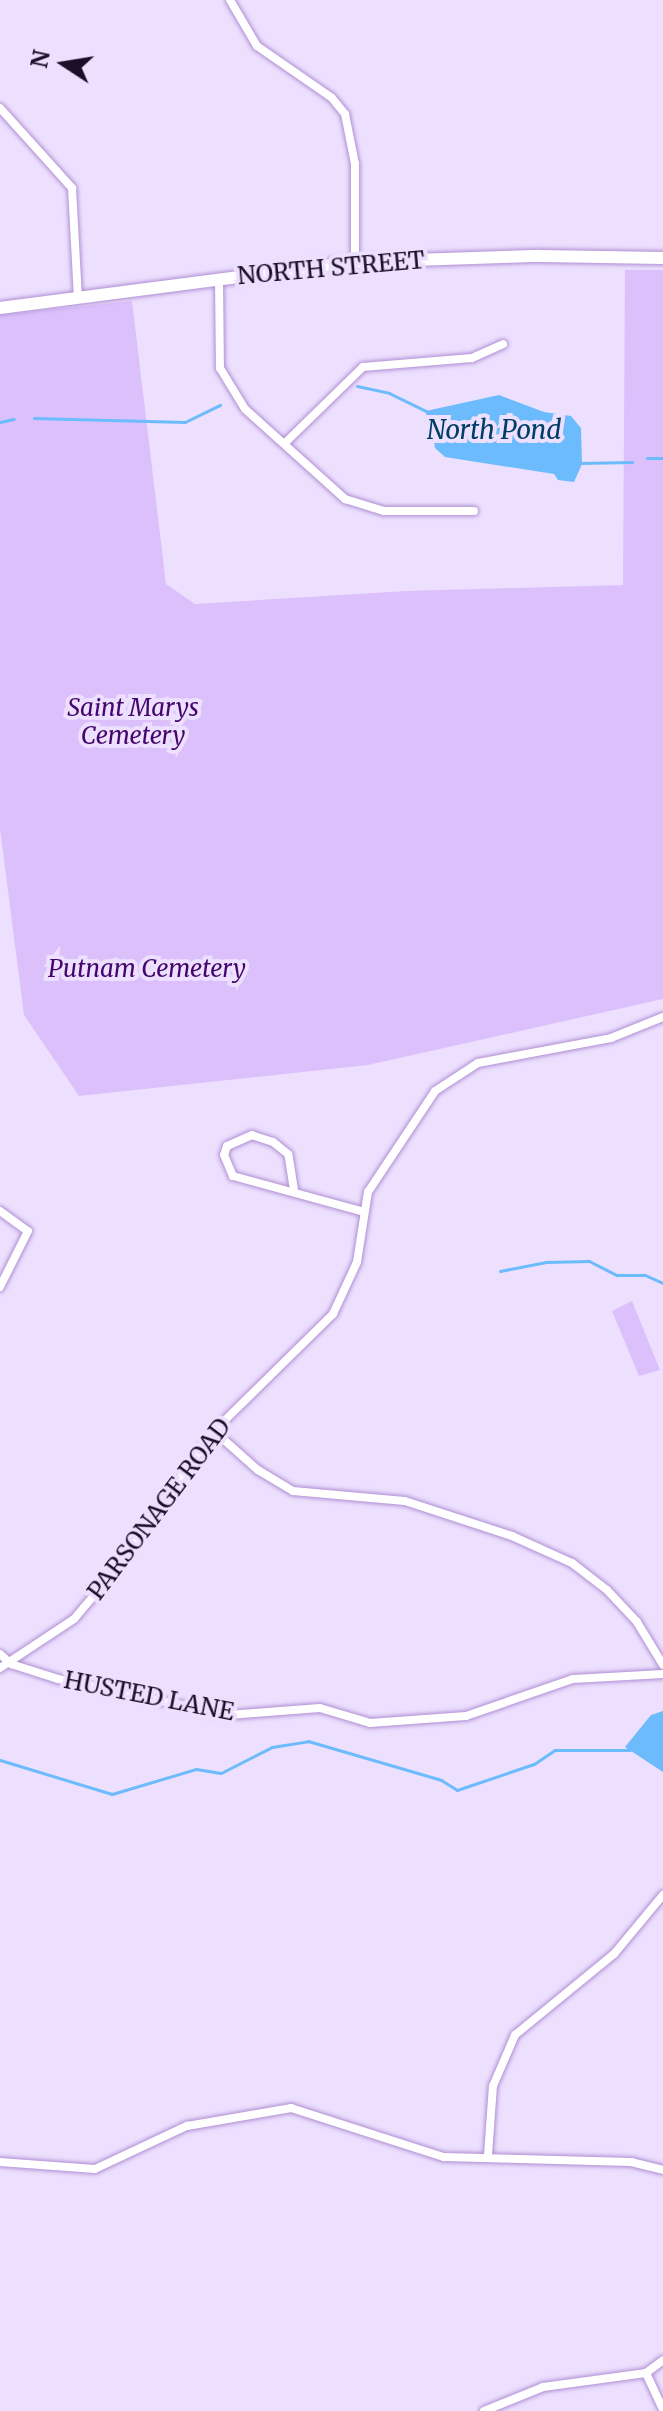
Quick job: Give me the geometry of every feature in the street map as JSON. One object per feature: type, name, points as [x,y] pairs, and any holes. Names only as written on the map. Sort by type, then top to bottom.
[{"type":"main road","name":"NORTH STREET","points":[[0,308],[355,262],[663,258]]},
{"type":"street","points":[[230,0],[257,46],[332,98],[345,114],[355,164],[355,262]]},
{"type":"street","points":[[0,108],[72,188],[78,298]]},
{"type":"street","points":[[219,278],[220,368],[245,409],[345,499],[384,511],[474,511]]},
{"type":"street","points":[[285,443],[363,367],[472,358],[503,344]]},
{"type":"street","name":"PARSONAGE ROAD","points":[[0,1668],[11,1664],[74,1619],[113,1573],[214,1431],[333,1314],[357,1262],[361,1211],[385,1166],[449,1078],[495,1058],[611,1038],[663,1017]]},
{"type":"street","points":[[294,1190],[288,1154],[273,1142],[252,1135],[237,1137],[227,1146],[224,1155],[233,1176],[294,1190],[361,1211]]},
{"type":"street","points":[[0,1211],[28,1231],[0,1287]]},
{"type":"street","points":[[214,1431],[258,1470],[293,1491],[405,1501],[512,1536],[572,1563],[607,1590],[637,1622],[663,1665]]},
{"type":"street","points":[[0,1654],[11,1664]]},
{"type":"street","name":"HUSTED LANE","points":[[11,1664],[228,1715],[320,1708],[370,1723],[466,1716],[573,1679],[663,1674]]},
{"type":"street","points":[[488,2155],[493,2086],[515,2035],[614,1954],[663,1895]]},
{"type":"street","points":[[0,2162],[95,2169],[187,2126],[291,2108],[444,2157],[488,2155],[631,2162],[663,2170]]},
{"type":"street","points":[[484,2411],[543,2387],[646,2373],[663,2360]]},
{"type":"street","points":[[646,2373],[663,2409]]},
{"type":"green space","name":"Saint Marys Cemetery","points":[[625,270],[663,270],[663,999],[368,1065],[79,1096],[24,1015],[0,829],[0,315],[132,301],[166,584],[195,604],[406,591],[623,585]]},
{"type":"green space","points":[[632,1301],[660,1370],[639,1376],[612,1311]]},
{"type":"water","name":"North Pond","points":[[499,395],[544,412],[571,416],[581,428],[582,464],[574,482],[558,480],[554,474],[445,457],[435,448],[433,434],[442,437],[446,426],[428,430],[426,411]]},
{"type":"water","points":[[663,1711],[663,1772],[625,1747],[651,1715]]},
{"type":"waterway","points":[[357,386],[389,393],[428,412]]},
{"type":"waterway","points":[[34,418],[185,422],[220,405]]},
{"type":"waterway","points":[[0,422],[14,419]]},
{"type":"waterway","points":[[647,458],[663,458]]},
{"type":"waterway","points":[[579,463],[632,462]]},
{"type":"waterway","points":[[500,1271],[546,1262],[589,1261],[617,1275],[645,1275],[663,1283]]},
{"type":"waterway","points":[[0,1760],[112,1794],[196,1769],[221,1773],[272,1747],[308,1741],[441,1780],[457,1790],[534,1764],[555,1750],[630,1750]]},
{"type":"park label","name":"Putnam Cemetery","points":[[147,969]]}]
